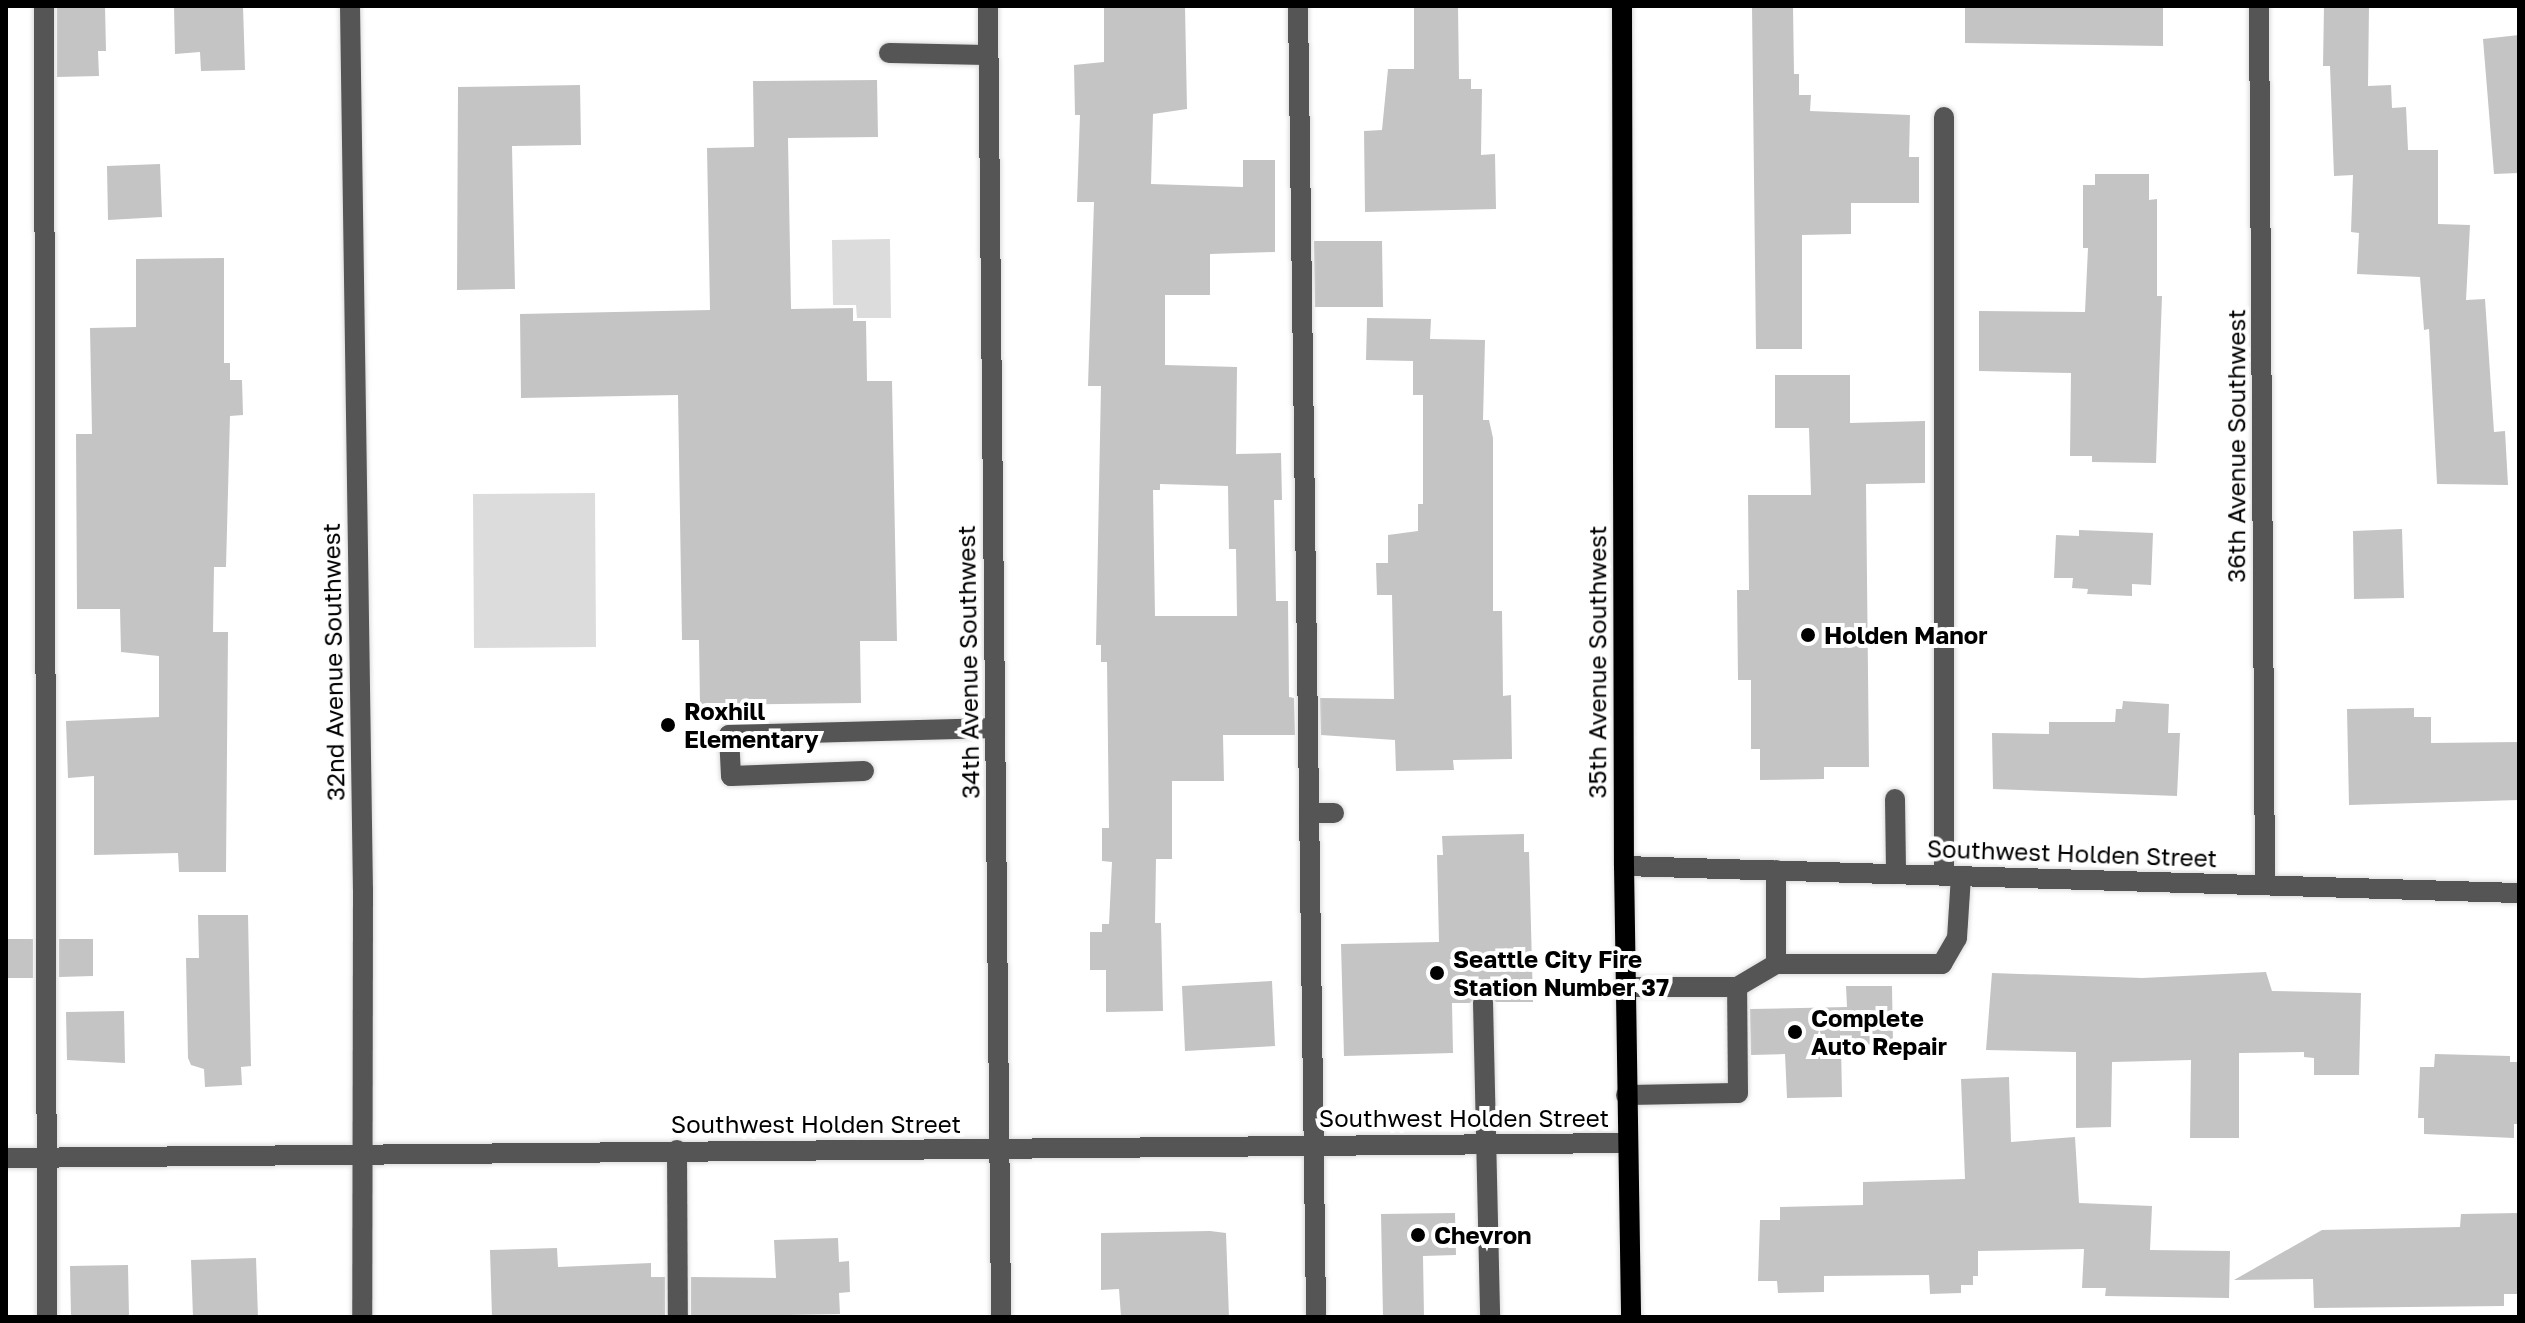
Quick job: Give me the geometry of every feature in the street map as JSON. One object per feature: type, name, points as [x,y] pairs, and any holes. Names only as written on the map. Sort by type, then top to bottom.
[{"type":"main road","name":"35th Avenue Southwest","points":[[1622,6],[1624,866],[1631,1317]]},
{"type":"street","points":[[44,6],[47,1317]]},
{"type":"street","name":"32nd Avenue Southwest","points":[[350,6],[363,890],[362,1317]]},
{"type":"street","name":"34th Avenue Southwest","points":[[988,6],[1001,1317]]},
{"type":"street","points":[[1298,6],[1316,1317]]},
{"type":"street","name":"36th Avenue Southwest","points":[[2259,6],[2265,885]]},
{"type":"street","points":[[889,53],[988,55]]},
{"type":"street","points":[[1625,987],[1737,987],[1776,964],[1942,964],[1957,938],[1952,876],[1944,117]]},
{"type":"street","points":[[864,771],[731,776],[729,735],[995,728]]},
{"type":"street","points":[[1895,799],[1896,874]]},
{"type":"street","points":[[1309,813],[1334,813]]},
{"type":"street","name":"Southwest Holden Street","points":[[1624,866],[2519,893]]},
{"type":"street","points":[[1776,870],[1776,964]]},
{"type":"street","points":[[1626,1095],[1738,1093],[1737,987]]},
{"type":"street","points":[[1483,1002],[1490,1317]]},
{"type":"street","name":"Southwest Holden Street","points":[[6,1158],[1627,1143]]},
{"type":"street","points":[[677,1150],[678,1317]]},
{"type":"shaded area","points":[[890,239],[891,318],[857,318],[856,305],[833,305],[832,240]]},
{"type":"shaded area","points":[[595,493],[596,647],[474,648],[473,494]]},
{"type":"building","points":[[57,6],[105,6],[106,51],[98,51],[99,76],[57,77]]},
{"type":"building","points":[[174,6],[243,6],[245,70],[201,71],[200,52],[175,54]]},
{"type":"building","points":[[1104,6],[1185,6],[1187,109],[1153,114],[1151,184],[1243,187],[1243,160],[1275,160],[1275,252],[1210,254],[1210,295],[1165,295],[1165,365],[1237,367],[1236,454],[1281,453],[1282,500],[1274,500],[1276,601],[1288,601],[1289,697],[1294,698],[1295,735],[1223,735],[1224,781],[1172,781],[1172,859],[1156,859],[1155,923],[1161,923],[1163,1011],[1106,1012],[1106,970],[1090,970],[1090,932],[1102,932],[1102,924],[1109,924],[1112,862],[1102,861],[1102,828],[1109,828],[1107,662],[1101,662],[1101,645],[1096,645],[1101,386],[1088,386],[1094,202],[1077,202],[1080,115],[1075,115],[1074,65],[1104,62]],"holes":[[[1160,484],[1228,486],[1229,549],[1236,549],[1237,616],[1155,616],[1153,490],[1160,490]]]},
{"type":"building","points":[[1414,6],[1458,6],[1459,79],[1471,79],[1471,89],[1482,89],[1481,155],[1495,154],[1496,209],[1365,212],[1364,131],[1382,130],[1388,69],[1414,69]]},
{"type":"building","points":[[1752,6],[1793,6],[1794,74],[1799,74],[1799,95],[1811,95],[1810,111],[1910,115],[1909,157],[1919,157],[1919,203],[1851,203],[1851,234],[1802,235],[1802,349],[1756,349]]},
{"type":"building","points":[[1965,6],[2163,6],[2163,46],[1965,43]]},
{"type":"building","points":[[2324,6],[2369,6],[2368,86],[2391,85],[2392,108],[2406,107],[2408,150],[2438,150],[2438,224],[2470,225],[2466,300],[2485,299],[2494,432],[2505,431],[2508,485],[2437,484],[2429,329],[2424,330],[2420,277],[2357,274],[2359,233],[2351,232],[2353,175],[2334,176],[2330,66],[2323,66]]},
{"type":"building","points":[[2519,35],[2519,173],[2494,174],[2483,39]]},
{"type":"building","points":[[877,80],[878,137],[788,138],[791,309],[853,308],[853,321],[866,321],[867,381],[892,381],[897,641],[860,641],[861,703],[700,705],[699,640],[682,640],[678,395],[521,398],[520,314],[710,310],[707,148],[754,147],[753,81]]},
{"type":"building","points":[[580,85],[581,145],[512,146],[515,289],[457,290],[458,87]]},
{"type":"building","points":[[160,164],[162,217],[108,220],[107,166]]},
{"type":"building","points":[[2095,174],[2149,174],[2149,200],[2157,199],[2157,296],[2162,296],[2156,463],[2092,462],[2092,456],[2070,456],[2071,373],[1979,371],[1979,311],[2085,312],[2088,248],[2083,248],[2083,185],[2095,185]]},
{"type":"building","points":[[1314,241],[1382,241],[1383,307],[1315,307]]},
{"type":"building","points":[[224,258],[224,363],[230,363],[230,380],[242,380],[243,415],[230,416],[226,567],[214,567],[213,632],[228,632],[226,872],[179,872],[178,853],[94,855],[94,776],[68,778],[66,721],[159,717],[159,656],[121,652],[120,609],[77,609],[76,434],[92,434],[90,328],[136,327],[136,259]]},
{"type":"building","points":[[1367,318],[1431,319],[1430,339],[1485,340],[1483,420],[1489,420],[1493,438],[1493,611],[1502,611],[1503,696],[1511,695],[1512,759],[1453,760],[1454,770],[1396,771],[1395,740],[1321,735],[1320,698],[1394,699],[1392,595],[1377,595],[1376,563],[1388,563],[1388,535],[1418,531],[1418,504],[1423,504],[1423,395],[1413,395],[1413,361],[1366,360]]},
{"type":"building","name":"Holden Manor","points":[[1775,375],[1850,375],[1850,423],[1925,421],[1925,483],[1866,484],[1869,767],[1824,767],[1824,779],[1760,780],[1760,749],[1751,749],[1751,680],[1738,680],[1737,590],[1749,590],[1748,495],[1811,495],[1809,428],[1775,428]]},
{"type":"building","points":[[2402,529],[2404,598],[2354,599],[2353,531]]},
{"type":"building","points":[[2079,530],[2153,533],[2151,585],[2132,584],[2132,596],[2087,594],[2088,589],[2072,588],[2073,578],[2054,578],[2056,535],[2079,536]]},
{"type":"building","points":[[2123,701],[2169,704],[2168,733],[2180,733],[2177,796],[1993,789],[1992,733],[2049,734],[2049,722],[2115,722],[2116,709],[2122,709]]},
{"type":"building","points":[[2414,708],[2414,717],[2431,717],[2431,743],[2519,742],[2519,800],[2349,805],[2347,709]]},
{"type":"building","name":"Seattle City Fire Station Number 37","points":[[1524,834],[1524,852],[1529,852],[1533,1002],[1496,1002],[1483,989],[1470,1003],[1452,1003],[1453,1053],[1344,1056],[1341,944],[1439,942],[1437,855],[1443,855],[1442,836]]},
{"type":"building","points":[[198,915],[248,915],[251,1066],[241,1067],[242,1085],[205,1087],[204,1069],[191,1065],[188,1058],[186,958],[199,958]]},
{"type":"building","points":[[6,939],[33,939],[33,978],[6,978]]},
{"type":"building","points":[[59,939],[93,939],[93,976],[59,977]]},
{"type":"building","points":[[2266,972],[2272,991],[2361,993],[2359,1075],[2314,1075],[2314,1058],[2304,1057],[2304,1052],[2239,1053],[2239,1138],[2190,1138],[2191,1060],[2112,1062],[2111,1127],[2076,1128],[2076,1052],[1986,1050],[1992,973],[2142,978]]},
{"type":"building","points":[[1272,981],[1275,1046],[1185,1051],[1182,986]]},
{"type":"building","name":"Complete Auto Repair","points":[[1846,986],[1892,986],[1893,1044],[1841,1045],[1842,1097],[1787,1098],[1785,1054],[1751,1055],[1750,1009],[1847,1007]]},
{"type":"building","points":[[124,1011],[125,1063],[67,1060],[66,1012]]},
{"type":"building","points":[[2435,1054],[2510,1056],[2510,1062],[2517,1062],[2519,1124],[2514,1124],[2514,1138],[2424,1134],[2424,1118],[2418,1118],[2420,1067],[2434,1067]]},
{"type":"building","points":[[2009,1077],[2011,1142],[2075,1137],[2079,1203],[2152,1206],[2150,1250],[2230,1251],[2229,1298],[2105,1296],[2106,1288],[2082,1288],[2084,1249],[1978,1251],[1978,1276],[1973,1276],[1973,1285],[1961,1285],[1961,1293],[1930,1294],[1929,1275],[1824,1276],[1824,1292],[1778,1293],[1777,1281],[1758,1281],[1760,1220],[1780,1220],[1780,1207],[1863,1205],[1863,1182],[1965,1179],[1961,1079]]},
{"type":"building","points":[[1455,1213],[1456,1255],[1423,1256],[1424,1317],[1383,1317],[1381,1214]]},
{"type":"building","points":[[2519,1213],[2519,1294],[2504,1294],[2504,1306],[2314,1308],[2313,1279],[2234,1280],[2322,1230],[2460,1227],[2461,1214]]},
{"type":"building","points":[[1101,1233],[1226,1233],[1229,1317],[1121,1317],[1119,1289],[1101,1290]]},
{"type":"building","points":[[838,1238],[839,1262],[849,1261],[850,1292],[839,1293],[840,1314],[691,1317],[691,1277],[776,1278],[774,1240]]},
{"type":"building","points":[[557,1248],[558,1267],[651,1263],[651,1277],[665,1277],[665,1317],[492,1317],[490,1250]]},
{"type":"building","points":[[256,1258],[258,1317],[193,1317],[191,1260]]},
{"type":"building","points":[[128,1265],[129,1317],[71,1317],[70,1266]]},
{"type":"place","name":"Holden Manor","points":[[1808,635]]},
{"type":"place","name":"Roxhill Elementary","points":[[668,725]]},
{"type":"place","name":"Seattle City Fire Station Number 37","points":[[1437,973]]},
{"type":"place","name":"Complete Auto Repair","points":[[1795,1032]]},
{"type":"place","name":"Chevron","points":[[1418,1235]]}]
